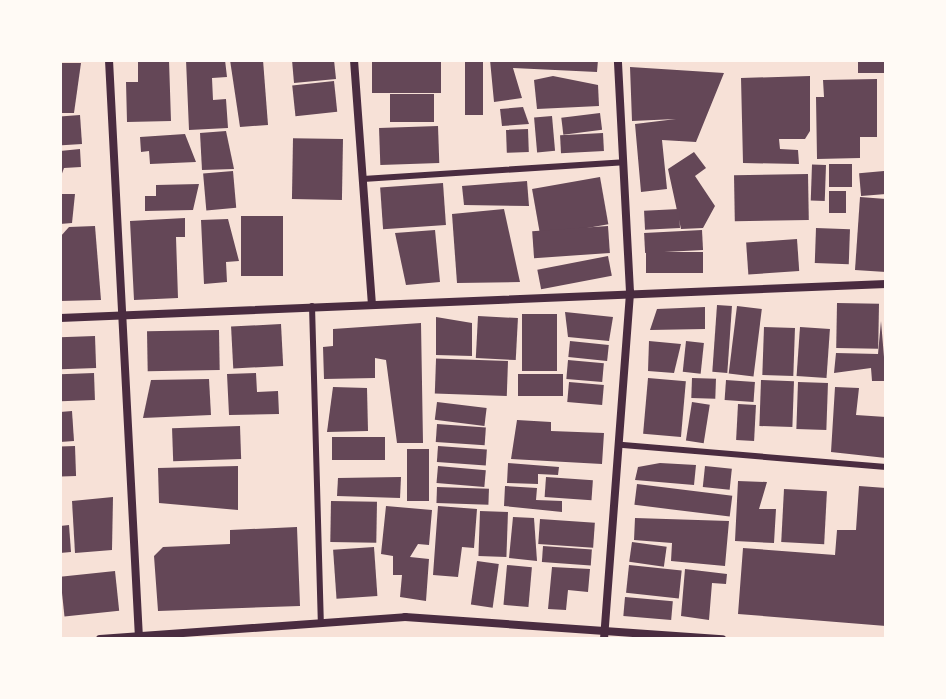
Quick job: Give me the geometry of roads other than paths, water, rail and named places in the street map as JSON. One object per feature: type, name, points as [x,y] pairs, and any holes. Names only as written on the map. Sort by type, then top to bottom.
[{"type":"street","points":[[109,60],[139,638]]},
{"type":"street","points":[[354,60],[372,303]]},
{"type":"street","points":[[604,639],[623,445],[630,292],[618,60]]},
{"type":"street","points":[[60,318],[630,292],[886,284]]},
{"type":"street","points":[[100,639],[321,620],[405,617],[605,628],[722,639]]},
{"type":"lane","points":[[363,179],[623,162]]},
{"type":"lane","points":[[312,306],[321,620]]},
{"type":"lane","points":[[623,445],[886,467]]}]
